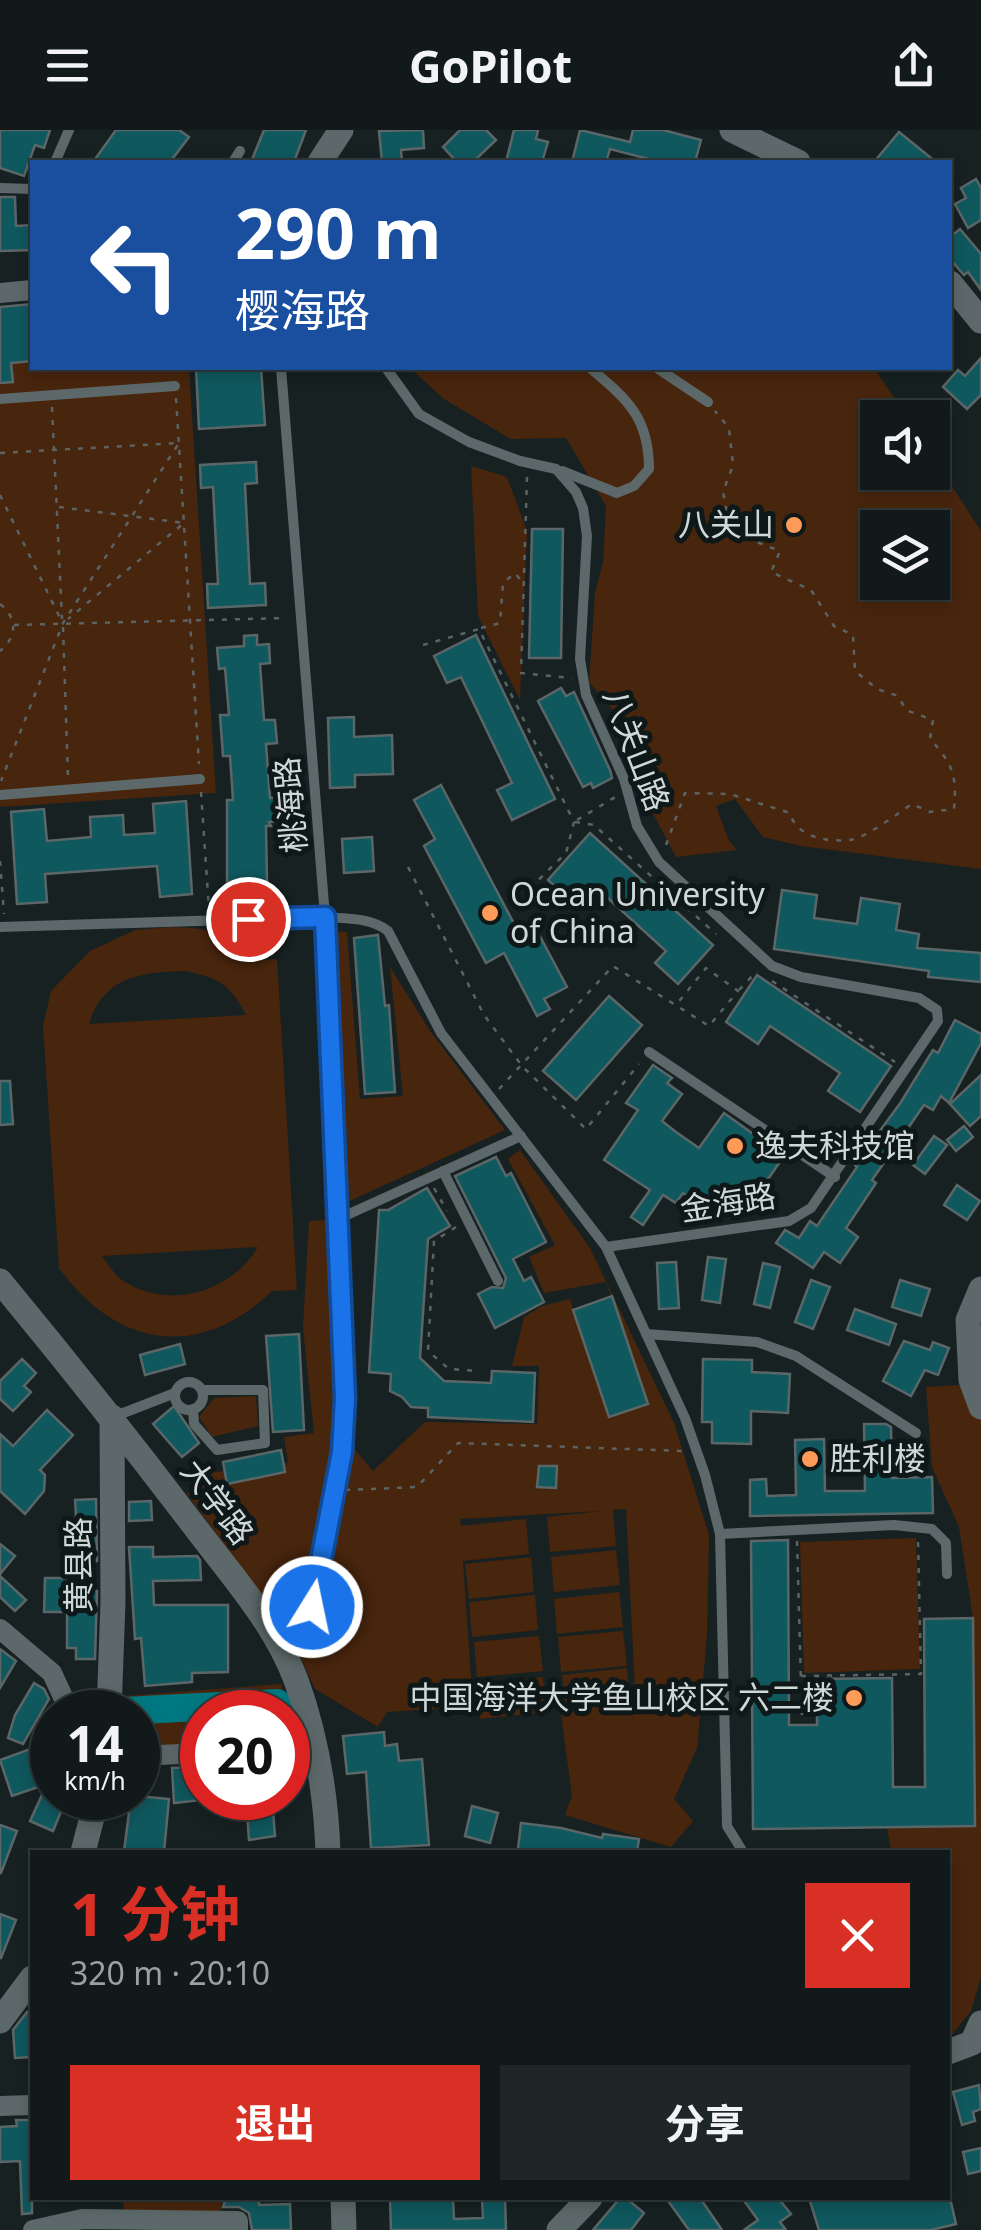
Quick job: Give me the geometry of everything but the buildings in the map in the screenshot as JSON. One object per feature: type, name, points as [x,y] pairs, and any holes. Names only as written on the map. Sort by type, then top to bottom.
[{"type":"main road","points":[[321,160],[341,130]]},
{"type":"main road","points":[[732,130],[794,160]]},
{"type":"main road","points":[[952,285],[981,321]]},
{"type":"main road","name":"大学路","points":[[0,1281],[112,1417],[268,1624],[296,1681],[311,1737],[326,1808],[328,1850]]},
{"type":"main road","points":[[981,1288],[968,1320],[971,1380],[981,1407]]},
{"type":"main road","name":"黄县路","points":[[110,1690],[112,1417]]},
{"type":"main road","points":[[84,1850],[91,1820]]},
{"type":"main road","points":[[5,2006],[30,1980]]},
{"type":"main road","points":[[343,2200],[344,2230]]},
{"type":"main road","points":[[560,2230],[588,2200]]},
{"type":"street","points":[[0,292],[30,290]]},
{"type":"street","points":[[0,1628],[52,1673],[60,1690]]},
{"type":"street","points":[[0,2106],[30,2104]]},
{"type":"street","points":[[33,2230],[82,2220],[238,2222],[238,2230]]},
{"type":"lane","points":[[56,160],[69,130]]},
{"type":"lane","points":[[234,160],[240,150]]},
{"type":"lane","points":[[0,188],[30,189]]},
{"type":"lane","name":"桃海路","points":[[278,1642],[302,1623],[312,1607],[342,1452],[345,1398],[325,917],[281,370]]},
{"type":"lane","points":[[387,370],[419,414],[469,442],[617,493],[634,486],[649,468],[649,447],[642,421],[592,370]]},
{"type":"lane","points":[[660,370],[708,402]]},
{"type":"lane","points":[[0,399],[176,386]]},
{"type":"lane","name":"八关山路","points":[[556,469],[576,492],[588,536],[580,659],[583,679],[637,826],[659,862],[772,966],[801,978],[919,998],[937,1010],[938,1021]]},
{"type":"lane","points":[[0,794],[200,780]]},
{"type":"lane","points":[[2,926],[325,917],[366,920],[388,931],[441,1032],[606,1248],[697,1452],[720,1534],[727,1826],[742,1850]]},
{"type":"lane","name":"金海路","points":[[606,1248],[789,1222],[811,1208],[938,1021]]},
{"type":"lane","points":[[649,1052],[835,1177]]},
{"type":"lane","points":[[338,1219],[520,1136]]},
{"type":"lane","points":[[443,1171],[498,1281]]},
{"type":"lane","points":[[646,1334],[757,1342],[796,1356],[916,1433]]},
{"type":"lane","points":[[112,1417],[175,1393],[179,1385],[187,1382],[202,1390],[203,1399],[193,1409],[194,1424],[218,1450],[264,1443],[263,1390],[202,1390]]},
{"type":"lane","points":[[175,1393],[179,1406],[193,1409]]},
{"type":"lane","points":[[720,1534],[894,1524],[932,1529],[946,1543],[947,1574]]},
{"type":"lane","points":[[560,2230],[568,2200]]},
{"type":"path","points":[[176,386],[210,920]]},
{"type":"path","points":[[52,395],[68,790]]},
{"type":"path","points":[[659,862],[685,793],[730,794],[790,813],[793,824],[804,834],[852,840],[912,804],[930,812],[954,808],[956,778],[930,739],[933,720],[906,710],[898,696],[877,689],[855,672],[854,636],[834,626],[810,590],[770,572],[780,551],[741,536],[726,513],[723,492],[733,466],[729,428],[708,402]]},
{"type":"path","points":[[0,453],[179,442]]},
{"type":"path","points":[[0,782],[62,623],[179,442]]},
{"type":"path","points":[[528,463],[521,673],[583,679]]},
{"type":"path","points":[[0,495],[62,623]]},
{"type":"path","points":[[57,507],[184,523]]},
{"type":"path","points":[[62,623],[184,523]]},
{"type":"path","points":[[423,644],[500,622],[503,583],[515,573],[524,584]]},
{"type":"path","points":[[0,604],[14,626],[9,643],[0,651]]},
{"type":"path","points":[[14,626],[301,617]]},
{"type":"path","points":[[479,629],[574,822],[566,853],[525,893]]},
{"type":"path","points":[[574,822],[626,790]]},
{"type":"path","points":[[574,822],[594,825],[727,944]]},
{"type":"path","points":[[0,861],[2,926]]},
{"type":"path","points":[[408,867],[484,1015],[522,1066],[586,1128],[649,1052]]},
{"type":"path","points":[[491,1097],[612,966],[708,1026],[757,970]]},
{"type":"path","points":[[676,1006],[706,968],[738,991]]},
{"type":"path","points":[[774,982],[906,1070]]},
{"type":"path","points":[[428,1178],[447,1211]]},
{"type":"path","points":[[456,1228],[434,1240],[428,1351],[449,1369],[478,1371]]},
{"type":"path","points":[[334,1490],[416,1487],[458,1443],[697,1452]]},
{"type":"path","points":[[801,1676],[921,1674],[918,1528]]},
{"type":"path","points":[[797,1530],[802,1719]]},
{"type":"shaded area","points":[[30,354],[30,370],[189,370],[216,793],[0,807],[0,356]]},
{"type":"shaded area","points":[[412,370],[875,370],[896,400],[860,400],[860,490],[950,490],[950,483],[981,531],[981,869],[801,846],[763,837],[735,799],[716,806],[729,841],[737,850],[676,857],[643,795],[627,727],[589,682],[606,506],[566,438],[511,439],[444,399]]},
{"type":"shaded area","points":[[471,466],[507,477],[527,531],[520,700],[478,616]]},
{"type":"shaded area","points":[[135,930],[207,930],[228,937],[255,960],[277,959],[297,1290],[272,1291],[216,1328],[188,1336],[160,1336],[133,1329],[106,1315],[59,1268],[43,1026],[51,991],[90,951]],"holes":[[[185,971],[222,984],[246,1015],[89,1024],[114,986],[139,976]],[[258,1247],[232,1276],[215,1286],[178,1295],[140,1289],[122,1280],[102,1256]]]},
{"type":"shaded area","points":[[328,932],[347,932],[360,1099],[403,1096],[390,967],[430,1031],[505,1130],[343,1204]]},
{"type":"shaded area","points":[[520,1150],[590,1248],[674,1423],[709,1535],[707,1635],[697,1748],[674,1799],[693,1821],[671,1847],[565,1815],[572,1796],[559,1699],[564,1697],[562,1675],[627,1668],[629,1691],[635,1690],[626,1509],[613,1510],[616,1546],[550,1552],[547,1517],[601,1511],[460,1519],[461,1526],[526,1519],[529,1554],[463,1561],[473,1706],[387,1712],[378,1727],[315,1689],[290,1634],[187,1494],[207,1473],[288,1463],[284,1437],[314,1433],[303,1328],[309,1221],[328,1220],[335,1394],[331,1422],[373,1471],[425,1422],[537,1424],[539,1366],[512,1366],[524,1317],[542,1306],[570,1299],[609,1417],[648,1404],[606,1282],[544,1293],[529,1257],[555,1245],[508,1159]]},
{"type":"shaded area","points":[[981,1376],[981,1977],[971,2011],[950,2037],[950,1850],[891,1850],[887,1828],[975,1826],[973,1618],[959,1527],[932,1467],[926,1387],[959,1385]]},
{"type":"shaded area","points":[[256,1396],[258,1426],[212,1437],[199,1417],[214,1398]]},
{"type":"shaded area","points":[[916,1538],[920,1669],[804,1673],[800,1542]]},
{"type":"shaded area","points":[[616,1550],[620,1585],[554,1592],[551,1557]]},
{"type":"shaded area","points":[[531,1557],[534,1592],[469,1599],[465,1564]]},
{"type":"shaded area","points":[[619,1592],[623,1627],[557,1634],[554,1599]]},
{"type":"shaded area","points":[[535,1595],[538,1630],[472,1637],[469,1602]]},
{"type":"shaded area","points":[[623,1631],[627,1666],[561,1672],[558,1637]]},
{"type":"shaded area","points":[[539,1636],[543,1671],[477,1677],[474,1642]]},
{"type":"shaded area","points":[[543,1677],[546,1712],[480,1719],[477,1684]]},
{"type":"shaded area","points":[[281,1684],[283,1690],[203,1690]]},
{"type":"shaded area","points":[[180,1692],[180,1747],[160,1749],[160,1693]]},
{"type":"shaded area","points":[[124,2200],[222,2200],[221,2212],[123,2211]]},
{"type":"waterway","points":[[160,1709],[180,1708]]},
{"type":"place","name":"八关山","points":[[794,525]]},
{"type":"place","name":"Ocean University of China","points":[[490,913]]},
{"type":"place","name":"逸夫科技馆","points":[[735,1146]]},
{"type":"place","name":"胜利楼","points":[[810,1459]]},
{"type":"place","name":"中国海洋大学鱼山校区 六二楼","points":[[854,1698]]},
{"type":"route","points":[[248,919],[325,917],[345,1398],[342,1452],[312,1607]]}]
